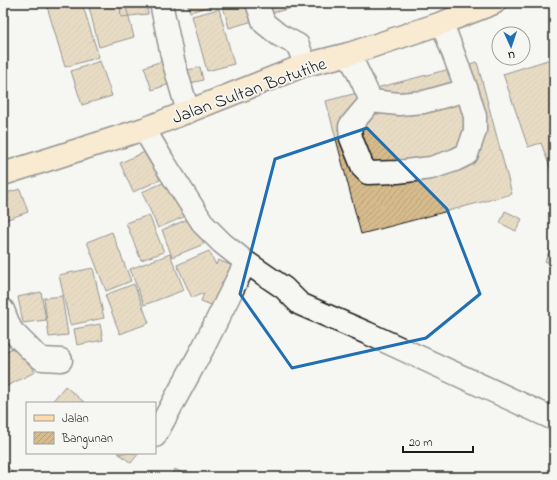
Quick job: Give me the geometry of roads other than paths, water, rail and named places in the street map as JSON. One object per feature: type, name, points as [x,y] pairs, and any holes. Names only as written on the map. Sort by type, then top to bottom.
[{"type":"main road","name":"Jalan Sultan Botutihe","points":[[3,174],[144,129],[305,65],[348,54],[442,23],[494,3]]},
{"type":"street","points":[[161,3],[173,60],[188,112]]},
{"type":"street","points":[[257,3],[264,23],[279,35],[298,45],[305,65]]},
{"type":"street","points":[[371,101],[350,126],[351,138],[363,168],[368,173],[397,172],[431,168],[455,160],[467,154],[475,131],[475,116],[442,23]]},
{"type":"street","points":[[348,54],[371,101]]},
{"type":"street","points":[[371,101],[399,104],[424,102],[467,90]]},
{"type":"street","points":[[144,129],[204,224],[222,243],[246,262],[284,288],[300,304],[368,333],[554,419]]},
{"type":"street","points":[[156,434],[203,348],[246,262]]},
{"type":"street","points":[[3,310],[11,330],[33,352],[42,359],[61,360]]}]
